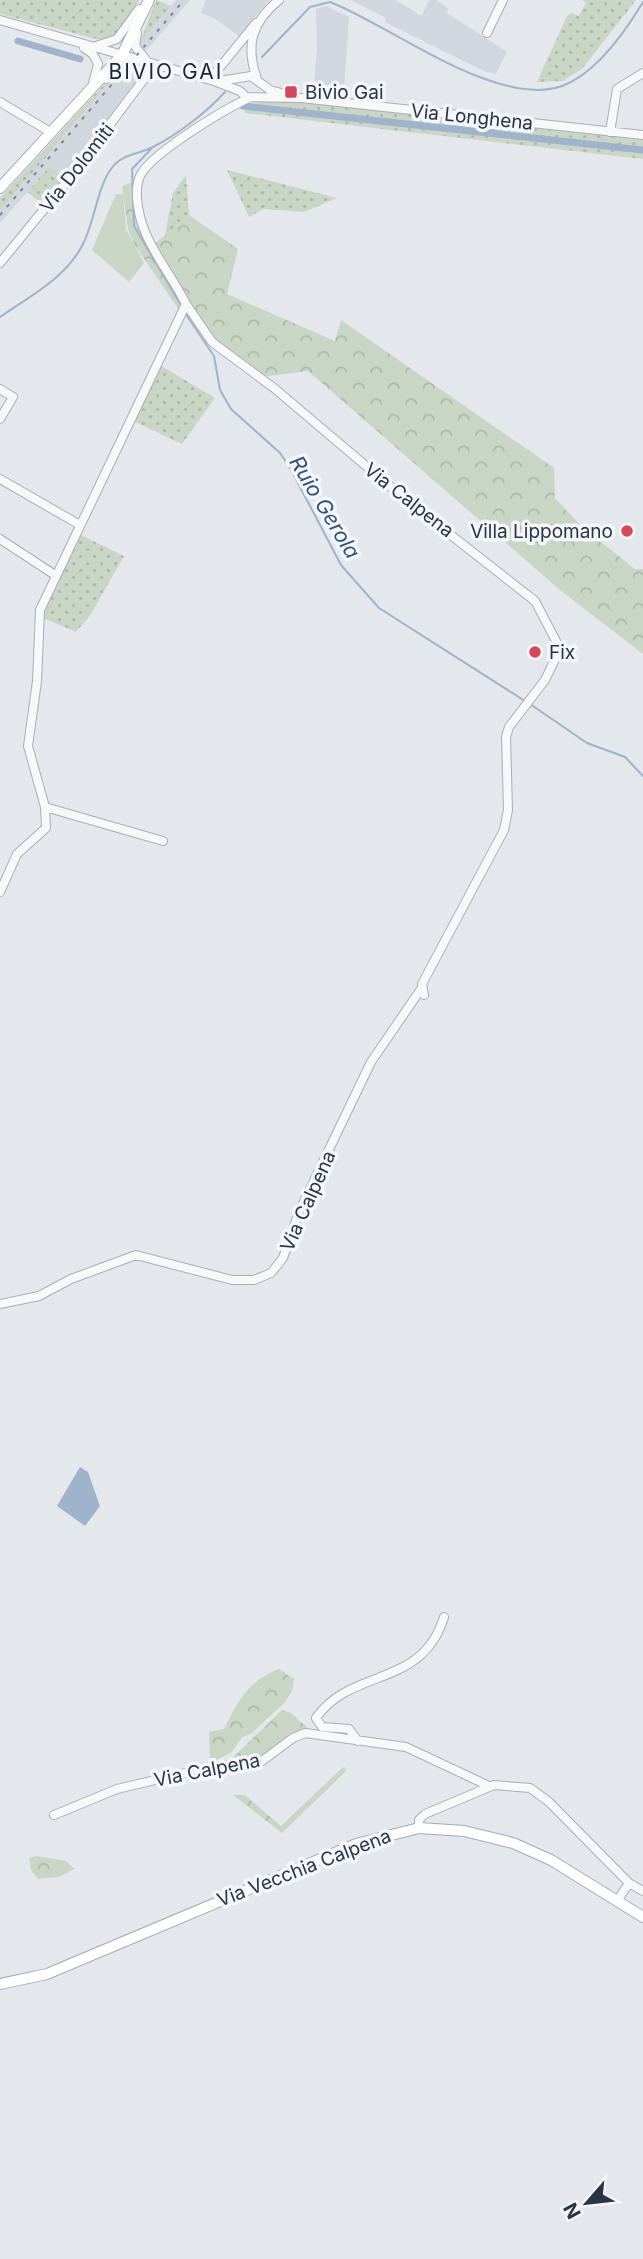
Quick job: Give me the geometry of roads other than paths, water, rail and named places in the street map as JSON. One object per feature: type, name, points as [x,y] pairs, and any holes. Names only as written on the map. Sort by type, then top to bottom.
[{"type":"main road","points":[[51,132],[66,118],[119,54],[144,5]]},
{"type":"main road","points":[[0,188],[119,54]]},
{"type":"main road","name":"Via Vecchia Calpena","points":[[0,1984],[47,1973],[356,1844],[419,1828],[464,1831],[513,1843],[551,1860],[643,1917]]},
{"type":"street","points":[[215,76],[259,19],[279,0]]},
{"type":"street","points":[[487,33],[503,0]]},
{"type":"street","points":[[91,46],[114,41],[144,5]]},
{"type":"street","points":[[144,5],[134,43],[138,54],[149,67]]},
{"type":"street","points":[[251,56],[261,88],[247,95],[243,78],[259,19]]},
{"type":"street","points":[[0,20],[119,54],[149,67]]},
{"type":"street","points":[[72,42],[95,57],[98,71],[93,83]]},
{"type":"street","name":"Via Longhena","points":[[149,67],[162,66],[215,76],[258,80],[273,91],[301,99]]},
{"type":"street","points":[[66,118],[117,70],[149,67]]},
{"type":"street","name":"Via Dolomiti","points":[[0,263],[72,176],[149,67]]},
{"type":"street","points":[[610,132],[616,91],[626,81],[643,73]]},
{"type":"street","name":"Via Longhena","points":[[215,76],[247,95],[643,135]]},
{"type":"street","name":"Via Calpena","points":[[0,1304],[39,1296],[71,1279],[136,1255],[232,1280],[254,1280],[271,1273],[283,1258],[299,1212],[371,1062],[422,992],[503,830],[508,810],[506,737],[509,727],[528,704],[558,653],[556,641],[535,601],[377,476],[274,388],[212,342],[184,307],[145,233],[138,204],[139,179],[155,157],[247,95]]},
{"type":"street","points":[[0,102],[51,132]]},
{"type":"street","points":[[0,891],[17,854],[44,833],[47,819],[46,807],[30,756],[29,736],[37,681],[39,616],[55,575],[184,307]]},
{"type":"street","points":[[0,389],[13,397],[0,419]]},
{"type":"street","points":[[0,479],[80,525]]},
{"type":"street","points":[[0,539],[55,575]]},
{"type":"street","points":[[46,807],[163,841]]},
{"type":"street","name":"Via Calpena","points":[[358,1738],[349,1729],[322,1727],[316,1718],[344,1694],[408,1667],[426,1649],[444,1617]]},
{"type":"street","name":"Via Calpena","points":[[54,1815],[117,1789],[206,1768],[262,1761],[302,1734],[358,1738],[406,1747],[489,1786]]},
{"type":"street","name":"Via Calpena","points":[[419,1828],[419,1821],[425,1814],[489,1786],[513,1784],[537,1791],[629,1883],[643,1891]]},
{"type":"street","points":[[617,1901],[629,1883]]},
{"type":"water","points":[[80,1467],[88,1472],[100,1506],[85,1526],[57,1506]]},
{"type":"waterway","points":[[262,57],[310,7],[330,2],[476,76],[507,86],[536,90],[562,86],[587,72],[619,38],[643,2]]},
{"type":"waterway","points":[[18,41],[80,59]]},
{"type":"waterway","points":[[0,317],[57,277],[76,256],[87,235],[111,169],[125,157],[153,147],[172,136],[225,92]]},
{"type":"waterway","points":[[243,106],[643,150]]},
{"type":"waterway","name":"Ruio Gerola","points":[[152,148],[132,169],[134,226],[181,305]]},
{"type":"waterway","name":"Ruio Gerola","points":[[185,313],[214,356],[220,390],[231,409],[280,453],[341,565],[379,608],[525,701]]},
{"type":"waterway","name":"Ruio Gerola","points":[[530,704],[587,743],[625,757],[643,776]]},
{"type":"railway","points":[[0,215],[184,0]]},
{"type":"place","name":"Bivio Gai","points":[[291,92]]},
{"type":"place","name":"Villa Lippomano","points":[[627,531]]},
{"type":"place","name":"Fix","points":[[535,652]]},
{"type":"district","name":"BIVIO GAI","points":[[166,71]]}]
